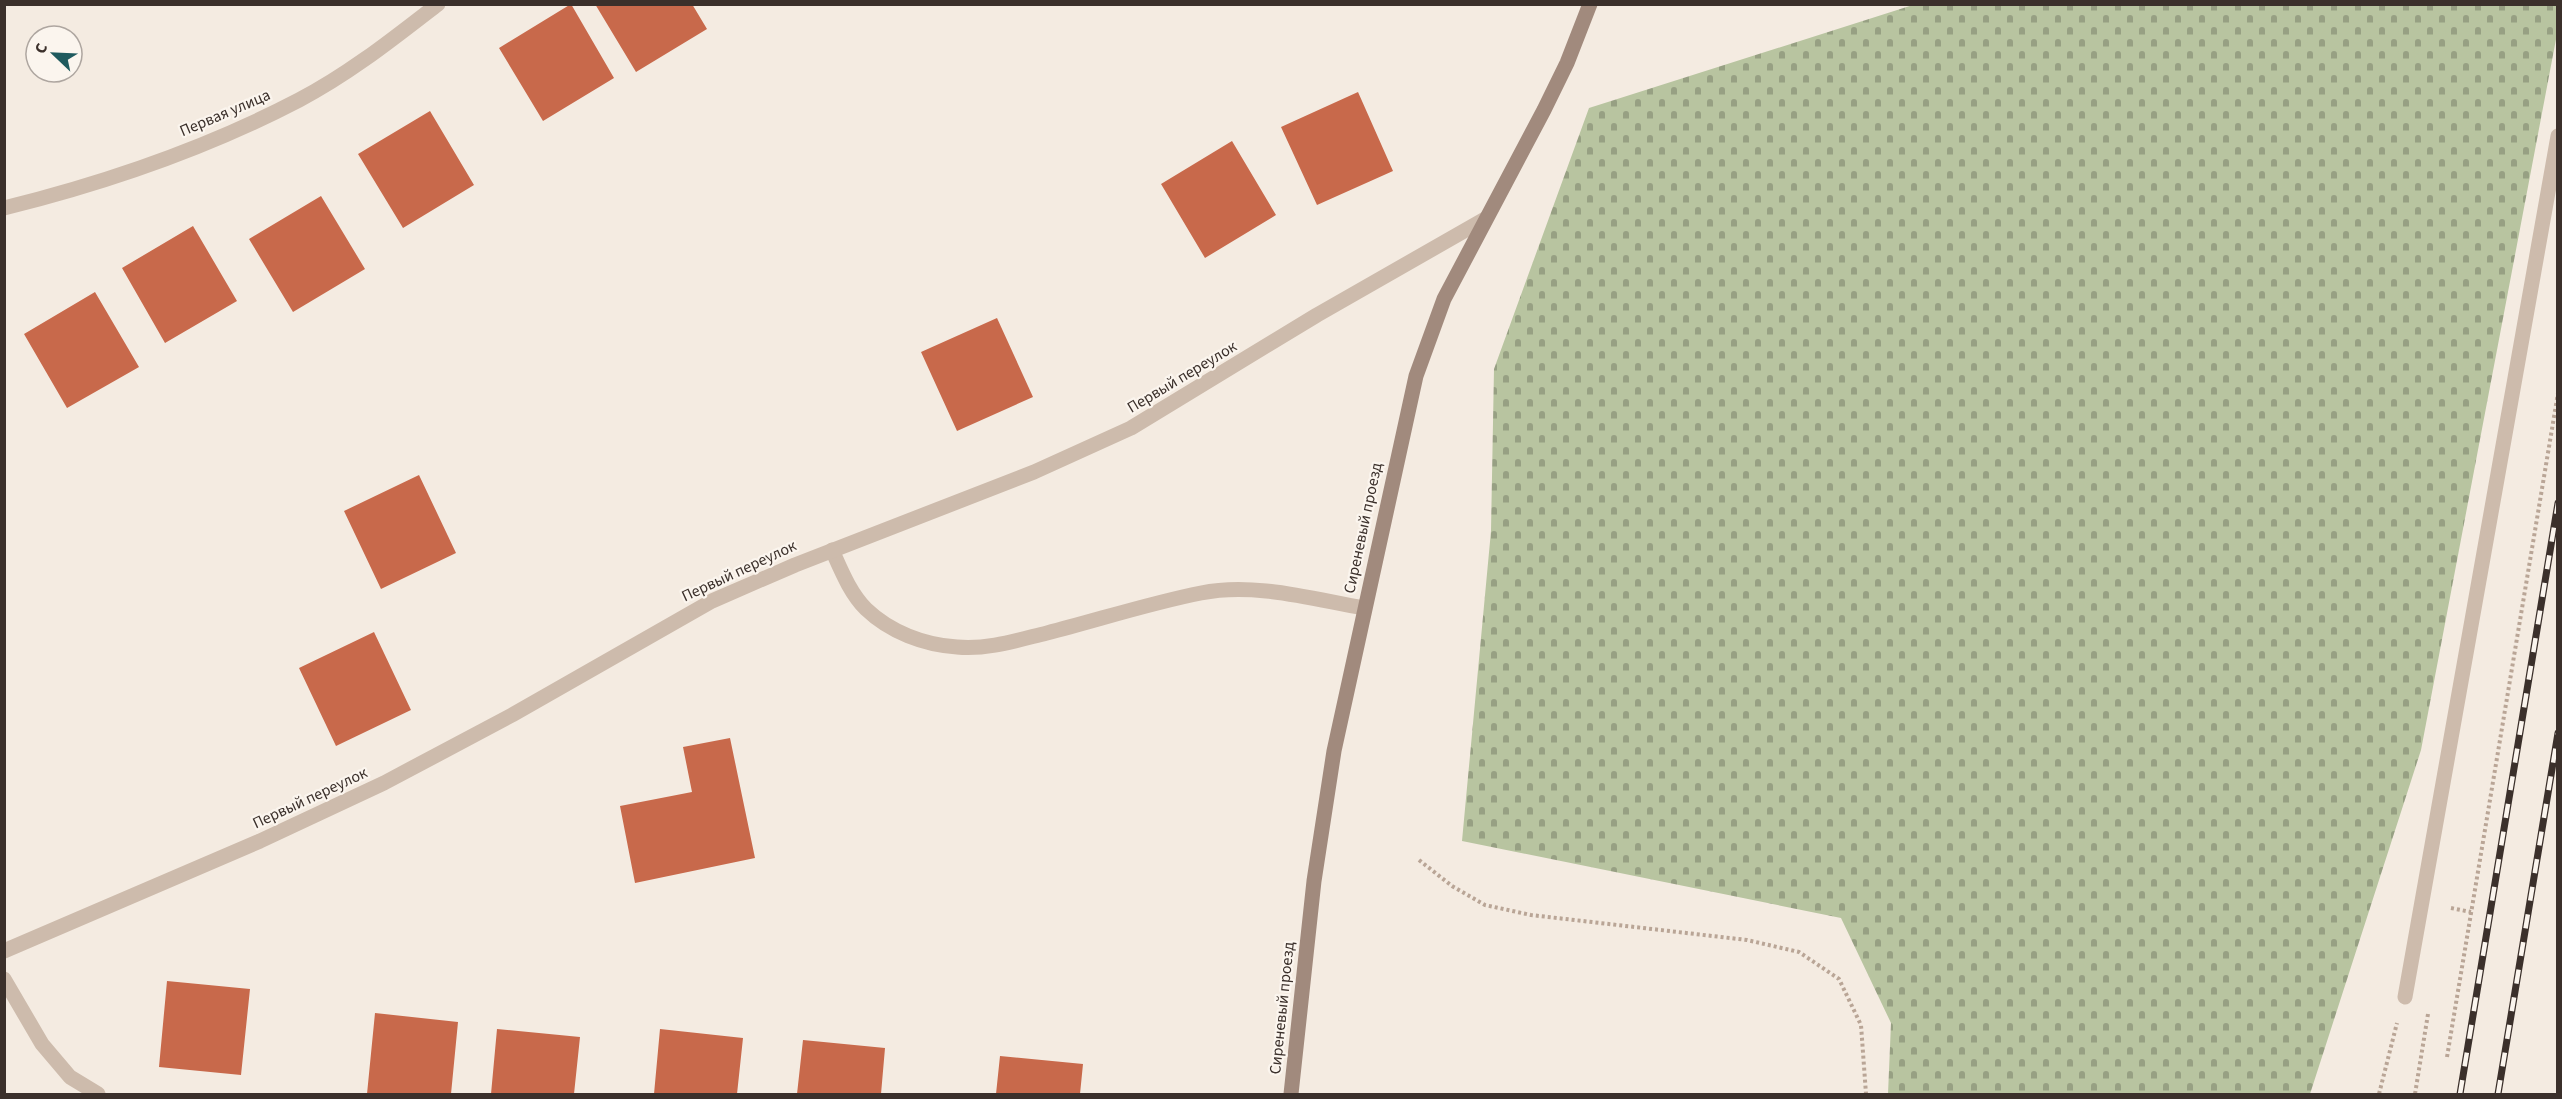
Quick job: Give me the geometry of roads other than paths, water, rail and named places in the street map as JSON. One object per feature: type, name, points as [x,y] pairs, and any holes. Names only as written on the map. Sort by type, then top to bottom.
[{"type":"street","name":"Первая улица","points":[[4,207],[55,195],[222,137],[301,99],[380,49],[438,4]]},
{"type":"street","name":"Сиреневый проезд","points":[[1291,1095],[1314,881],[1334,751],[1416,376],[1444,298],[1549,101],[1590,4]]},
{"type":"street","points":[[2405,997],[2558,136]]},
{"type":"street","name":"Первый переулок","points":[[4,951],[260,841],[384,783],[512,715],[712,601],[832,550],[1034,472],[1131,428],[1327,309],[1485,219]]},
{"type":"street","points":[[832,550],[846,581],[866,609],[894,630],[926,642],[957,648],[985,647],[1022,639],[1203,593],[1246,590],[1364,609]]},
{"type":"street","points":[[4,979],[42,1044],[70,1077],[98,1095]]},
{"type":"railway","points":[[2460,1094],[2558,503]]},
{"type":"railway","points":[[2498,1094],[2558,733]]}]
